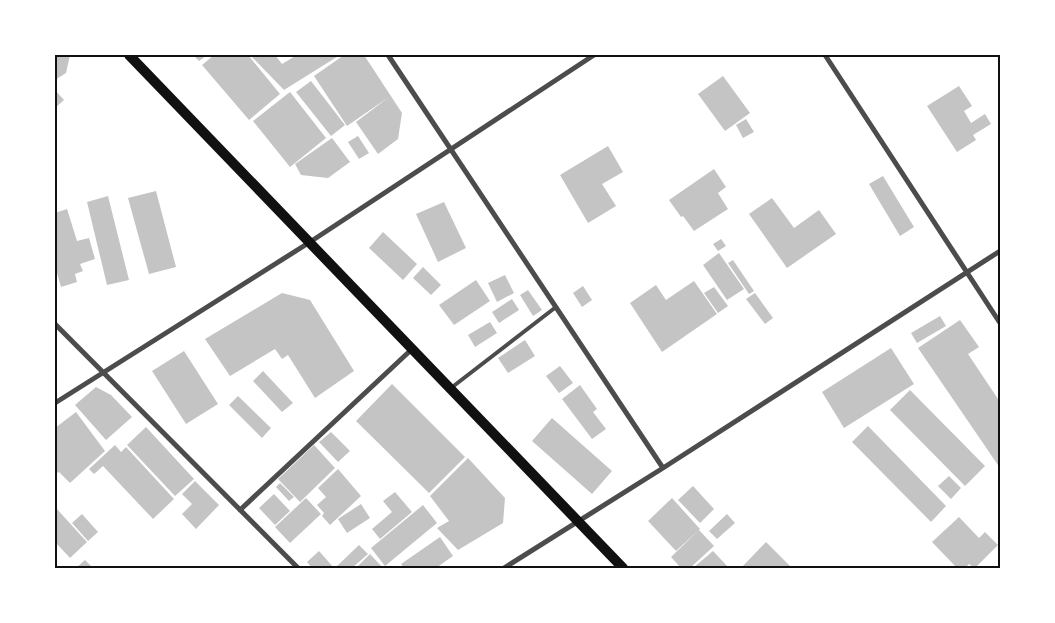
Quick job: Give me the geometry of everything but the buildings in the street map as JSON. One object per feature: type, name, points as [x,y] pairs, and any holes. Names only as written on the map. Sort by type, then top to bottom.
[{"type":"main road","points":[[129,55],[623,568]]},
{"type":"street","points":[[388,55],[663,468]]},
{"type":"street","points":[[55,404],[310,242],[594,55]]},
{"type":"street","points":[[825,55],[1000,324]]},
{"type":"street","points":[[504,568],[1000,251]]},
{"type":"street","points":[[55,324],[298,568]]},
{"type":"street","points":[[240,510],[412,349]]},
{"type":"lane","points":[[451,388],[556,307]]}]
